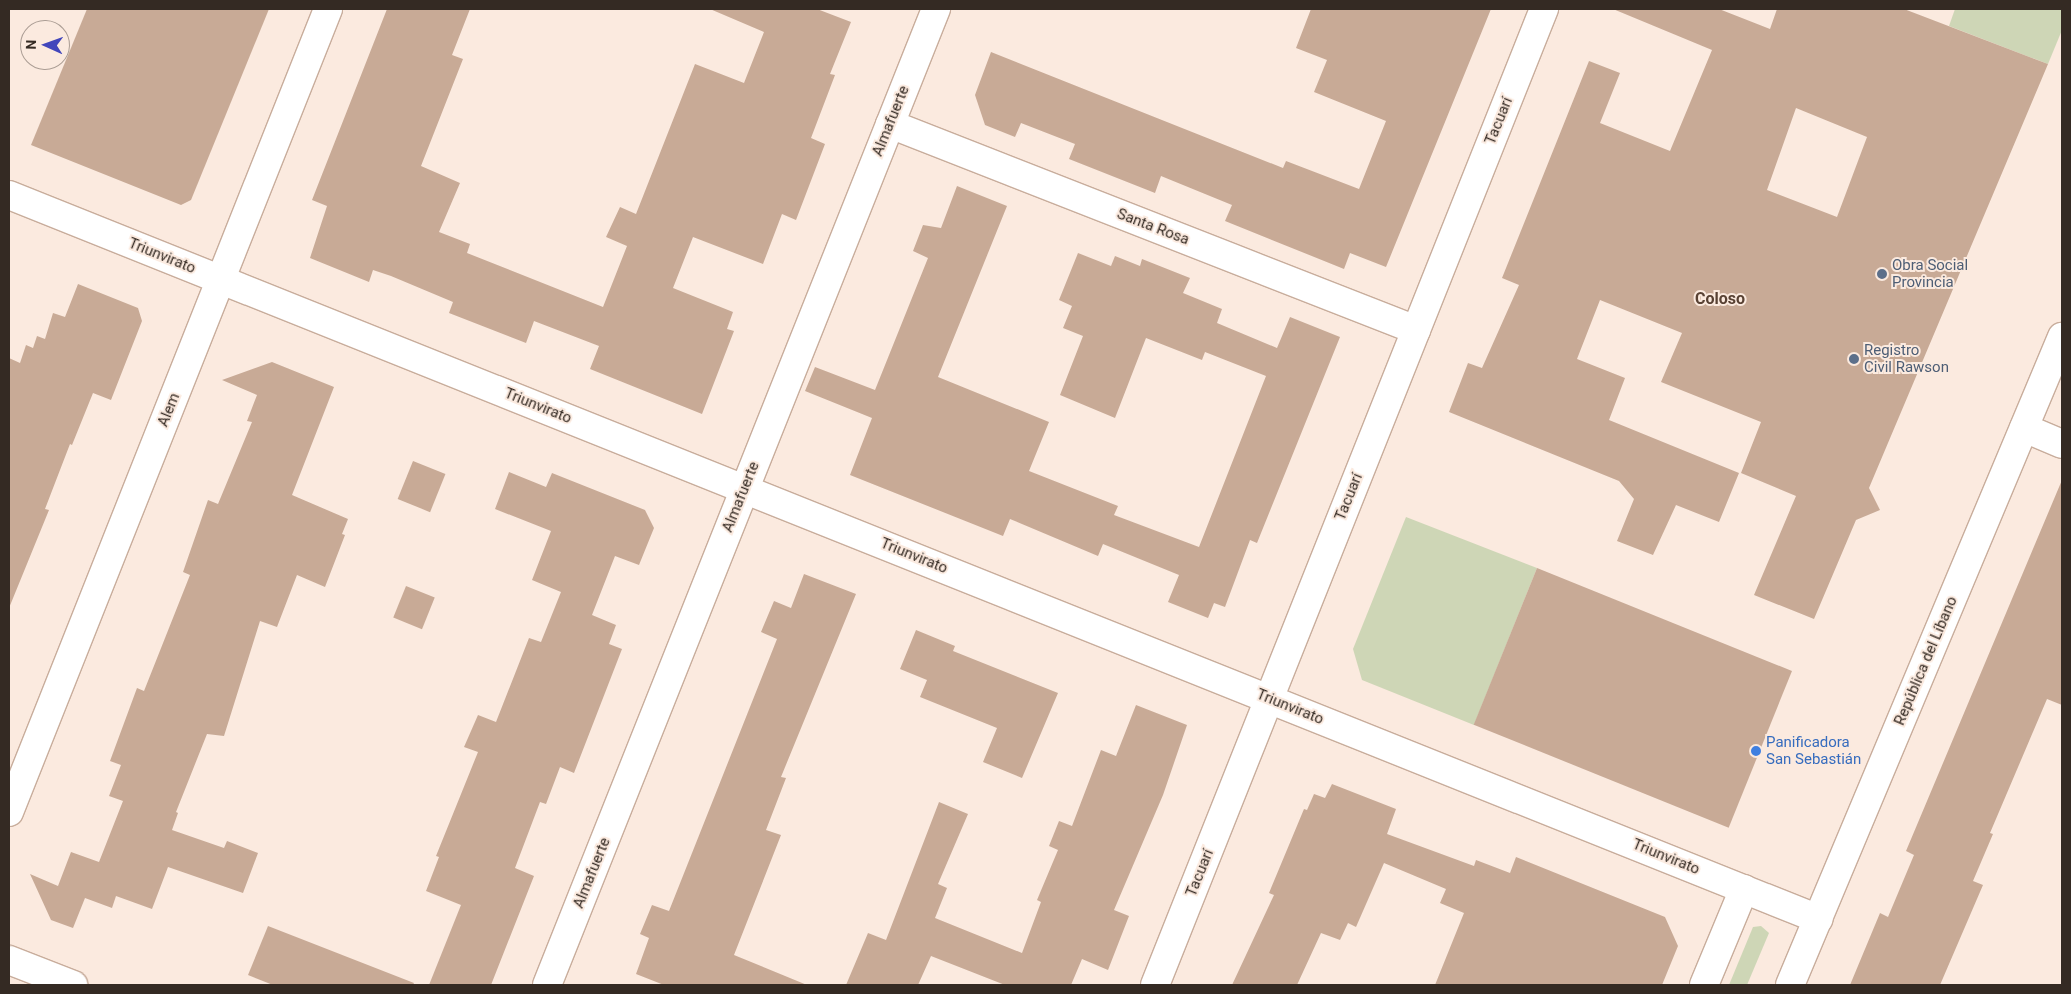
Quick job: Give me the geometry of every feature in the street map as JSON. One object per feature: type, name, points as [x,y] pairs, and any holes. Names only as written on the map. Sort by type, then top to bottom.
[{"type":"street","name":"Alem","points":[[9,812],[328,9]]},
{"type":"street","name":"Almafuerte","points":[[548,985],[936,9]]},
{"type":"street","name":"Tacuarí","points":[[1155,985],[1544,9]]},
{"type":"street","name":"Santa Rosa","points":[[890,124],[1416,330]]},
{"type":"street","name":"Triunvirato","points":[[9,194],[1818,918]]},
{"type":"street","name":"República del Líbano","points":[[1790,985],[2062,336]]},
{"type":"street","points":[[2024,428],[2062,444]]},
{"type":"street","points":[[1704,985],[1744,889]]},
{"type":"street","points":[[9,960],[73,985]]},
{"type":"green space","points":[[1955,9],[2062,9],[2062,30],[2048,64],[1949,26]]},
{"type":"green space","points":[[1406,517],[1537,568],[1474,725],[1362,680],[1353,649]]},
{"type":"green space","points":[[1761,926],[1769,933],[1747,985],[1729,985],[1753,927]]},
{"type":"building","points":[[87,9],[269,9],[191,200],[181,205],[31,145],[62,70],[70,70],[70,50]]},
{"type":"building","points":[[387,9],[470,9],[452,55],[463,59],[421,166],[460,183],[439,232],[470,244],[467,253],[603,307],[627,246],[606,237],[620,207],[636,214],[695,64],[744,83],[764,32],[710,9],[817,9],[851,22],[830,74],[835,75],[811,138],[825,144],[796,220],[782,214],[763,264],[693,237],[673,288],[733,312],[727,329],[734,331],[702,414],[590,369],[599,346],[534,321],[526,343],[449,313],[453,302],[391,276],[373,270],[369,282],[310,258],[327,206],[312,200]]},
{"type":"building","points":[[1311,9],[1491,9],[1386,267],[1350,253],[1344,269],[1225,221],[1232,205],[1161,176],[1155,193],[1069,159],[1075,144],[1021,123],[1015,137],[985,125],[975,95],[991,52],[1283,168],[1286,161],[1359,189],[1386,121],[1314,92],[1327,60],[1296,48]]},
{"type":"building","points":[[1613,9],[1719,9],[1770,29],[1777,9],[1904,9],[2048,64],[1869,488],[1880,510],[1856,520],[1814,619],[1754,595],[1796,496],[1741,473],[1761,422],[1661,382],[1682,333],[1600,300],[1577,359],[1625,378],[1609,420],[1739,473],[1719,522],[1676,505],[1653,555],[1617,541],[1634,499],[1619,481],[1449,412],[1468,363],[1482,368],[1519,285],[1502,278],[1589,61],[1620,73],[1600,123],[1670,151],[1712,50]],"holes":[[[1796,108],[1867,137],[1837,217],[1767,190]]]},
{"type":"building","points":[[957,186],[1007,206],[938,377],[1049,422],[1029,471],[1118,506],[1114,515],[1199,547],[1266,376],[1205,352],[1202,360],[1146,338],[1115,418],[1060,395],[1083,336],[1063,328],[1072,306],[1059,300],[1078,253],[1111,266],[1115,256],[1140,266],[1142,259],[1190,278],[1183,293],[1222,309],[1217,323],[1277,348],[1290,317],[1340,337],[1257,543],[1250,540],[1225,607],[1214,603],[1208,618],[1168,602],[1179,575],[1103,544],[1098,556],[1010,519],[1003,536],[850,475],[872,418],[805,391],[815,367],[875,390],[928,258],[913,251],[923,225],[941,228]]},
{"type":"building","points":[[78,284],[138,308],[142,321],[111,400],[93,393],[72,445],[70,444],[45,509],[49,510],[9,608],[9,358],[20,363],[26,345],[33,348],[37,336],[45,339],[53,313],[65,317]]},
{"type":"building","points":[[272,362],[334,387],[292,495],[348,519],[342,534],[345,535],[325,587],[297,575],[277,627],[260,621],[224,736],[207,734],[176,812],[178,813],[172,830],[224,848],[227,841],[258,853],[243,893],[168,867],[152,909],[116,896],[112,908],[85,898],[73,928],[51,920],[30,874],[58,886],[71,852],[99,862],[123,801],[109,796],[121,765],[110,761],[137,688],[144,691],[190,575],[183,572],[208,500],[218,504],[252,422],[247,421],[257,395],[222,380]]},
{"type":"building","points":[[413,461],[445,474],[430,512],[398,499]]},
{"type":"building","points":[[509,472],[546,487],[552,473],[645,510],[654,528],[639,565],[615,556],[592,615],[616,625],[609,644],[622,649],[574,773],[560,767],[546,804],[540,802],[515,868],[534,876],[491,985],[429,985],[461,905],[426,891],[439,857],[436,856],[478,752],[464,747],[478,715],[496,722],[529,638],[541,642],[561,592],[532,580],[551,531],[495,509]]},
{"type":"building","points":[[2062,480],[2062,705],[2047,699],[1990,833],[1993,834],[1973,881],[1983,885],[1940,985],[1850,985],[1880,913],[1888,917],[1914,855],[1906,851]]},
{"type":"building","points":[[1537,568],[1792,671],[1729,828],[1474,725]]},
{"type":"building","points":[[804,574],[856,594],[781,777],[786,778],[766,830],[781,835],[734,955],[807,985],[664,985],[636,974],[649,938],[640,934],[652,905],[669,911],[777,639],[761,632],[774,601],[791,608]]},
{"type":"building","points":[[406,586],[435,598],[422,629],[393,618]]},
{"type":"building","points":[[916,630],[955,646],[953,651],[1058,693],[1022,778],[983,762],[997,728],[920,697],[927,680],[900,669]]},
{"type":"building","points":[[1136,705],[1187,725],[1163,795],[1114,910],[1129,916],[1108,970],[1082,959],[1071,985],[1005,985],[931,956],[918,985],[846,985],[868,933],[886,940],[939,802],[968,814],[938,884],[947,888],[935,918],[1022,953],[1041,902],[1037,900],[1058,850],[1049,846],[1059,821],[1072,826],[1101,750],[1116,756]]},
{"type":"building","points":[[1332,784],[1396,809],[1387,834],[1474,866],[1476,860],[1510,873],[1516,857],[1665,917],[1678,946],[1662,985],[1435,985],[1464,913],[1440,903],[1446,889],[1384,863],[1356,927],[1348,923],[1340,940],[1321,933],[1297,985],[1232,985],[1274,895],[1269,893],[1304,809],[1307,810],[1314,794],[1325,798]]},
{"type":"building","points":[[268,926],[414,983],[413,985],[273,985],[248,975]]},
{"type":"place","name":"Obra Social Provincia","points":[[1882,274]]},
{"type":"place","name":"Registro Civil Rawson","points":[[1854,359]]},
{"type":"place","name":"Panificadora San Sebastián","points":[[1756,751]]},
{"type":"district","name":"Coloso","points":[[1720,299]]}]
